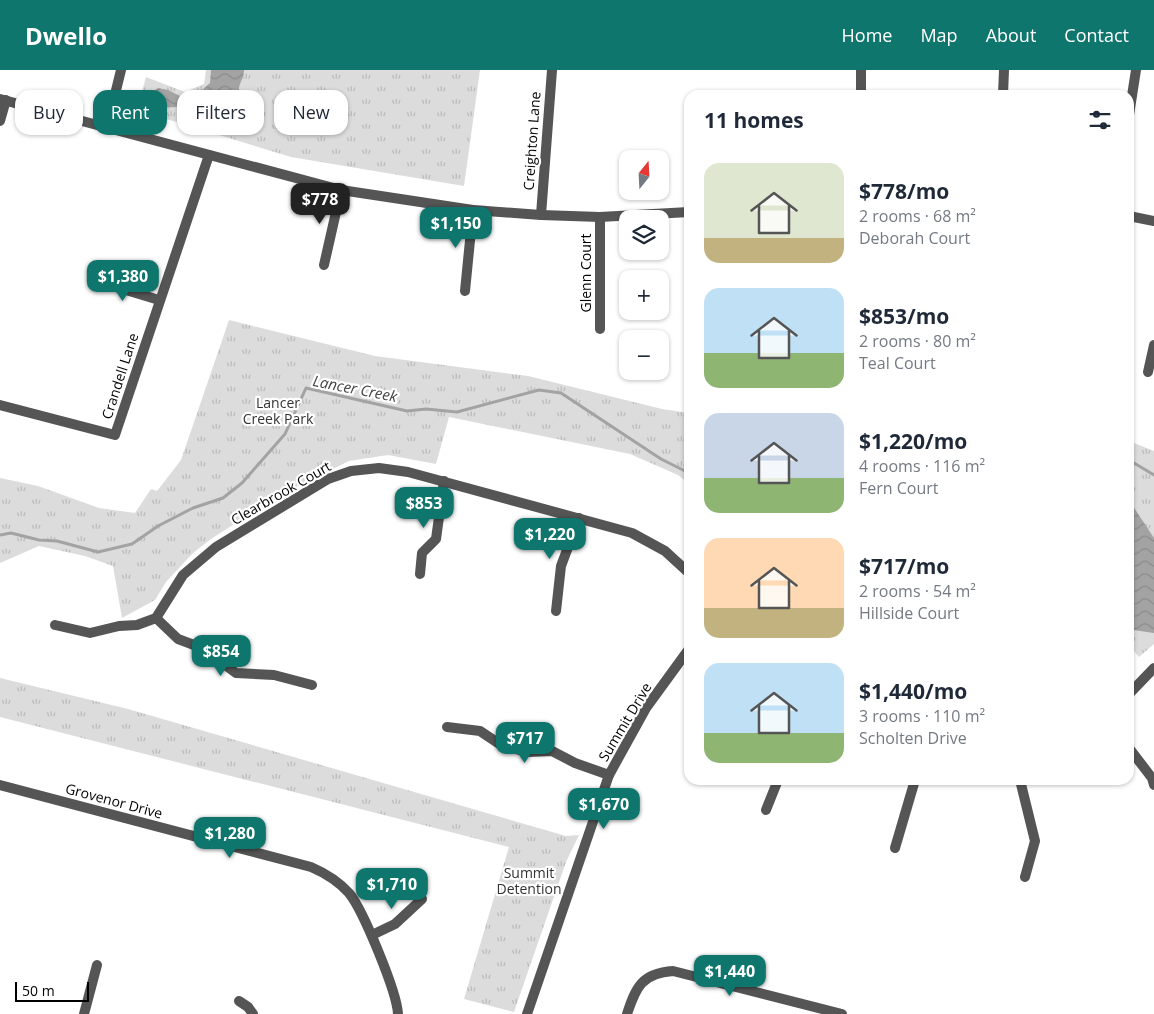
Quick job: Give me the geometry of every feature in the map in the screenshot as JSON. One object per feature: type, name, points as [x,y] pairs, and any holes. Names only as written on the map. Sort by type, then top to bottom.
[{"type":"street","points":[[116,90],[121,70]]},
{"type":"street","name":"Creighton Lane","points":[[541,214],[552,70]]},
{"type":"street","points":[[861,70],[861,90]]},
{"type":"street","points":[[1003,90],[1004,70]]},
{"type":"street","points":[[1133,90],[1136,70]]},
{"type":"street","points":[[0,121],[3,100],[93,123]]},
{"type":"street","points":[[137,135],[340,190],[473,210],[600,217],[684,212]]},
{"type":"street","name":"Crandell Lane","points":[[0,405],[115,435],[209,155]]},
{"type":"street","points":[[324,264],[340,190]]},
{"type":"street","points":[[465,292],[473,210]]},
{"type":"street","name":"Glenn Court","points":[[600,217],[600,329]]},
{"type":"street","points":[[1134,217],[1154,221]]},
{"type":"street","points":[[93,280],[159,300]]},
{"type":"street","points":[[1148,372],[1154,345]]},
{"type":"street","name":"Clearbrook Court","points":[[156,618],[183,574],[216,547],[328,479],[351,471],[379,468],[408,472],[444,481],[632,533],[665,550],[684,568]]},
{"type":"street","points":[[420,574],[422,553],[436,539],[444,481]]},
{"type":"street","points":[[556,610],[561,566],[579,518]]},
{"type":"street","points":[[55,625],[90,633],[119,626],[137,625],[156,618],[178,639],[202,648],[236,673],[274,675],[312,686]]},
{"type":"street","name":"Summit Drive","points":[[527,1014],[610,775],[646,708],[684,659]]},
{"type":"street","points":[[1134,689],[1154,668]]},
{"type":"street","points":[[447,727],[480,731],[501,744],[527,752],[552,751],[575,763],[610,775]]},
{"type":"street","points":[[1134,755],[1152,778],[1154,785]]},
{"type":"street","name":"Grovenor Drive","points":[[0,785],[311,867],[326,874],[349,893],[372,935],[398,1014]]},
{"type":"street","points":[[766,810],[776,785]]},
{"type":"street","points":[[895,848],[914,785]]},
{"type":"street","points":[[1021,785],[1035,841],[1025,877]]},
{"type":"street","points":[[372,935],[395,924],[422,899]]},
{"type":"street","points":[[84,1014],[97,965]]},
{"type":"street","points":[[627,1014],[634,992],[648,976],[673,971],[842,1014]]},
{"type":"street","points":[[239,1002],[248,1007],[254,1014]]},
{"type":"green space","points":[[206,70],[480,70],[464,186],[291,157],[219,135],[264,135],[264,90],[190,90],[204,84]]},
{"type":"green space","points":[[146,77],[180,90],[177,90],[177,122],[167,119],[167,90],[142,90]]},
{"type":"green space","name":"Lancer Creek Park","points":[[229,320],[375,356],[528,376],[662,409],[684,412],[684,480],[678,475],[630,454],[449,417],[436,464],[388,455],[349,461],[278,496],[211,539],[193,553],[166,582],[155,600],[122,618],[113,566],[85,556],[39,546],[0,563],[0,478],[38,486],[99,508],[135,513],[151,489],[157,491],[181,460]]},
{"type":"green space","points":[[1134,443],[1154,451],[1154,644],[1139,657],[1134,651]]},
{"type":"green space","name":"Summit Detention","points":[[0,678],[128,709],[566,836],[579,835],[566,862],[514,1012],[464,999],[509,847],[0,717]]},
{"type":"water","points":[[211,70],[244,70],[239,90],[202,90],[210,83]]},
{"type":"water","points":[[158,88],[168,90],[177,94],[177,107],[167,107],[167,90],[155,90]]},
{"type":"water","points":[[1134,508],[1154,538],[1154,633],[1134,630]]},
{"type":"waterway","name":"Lancer Creek","points":[[0,535],[11,533],[39,540],[57,541],[98,552],[132,544],[158,526],[193,508],[223,498],[242,483],[285,434],[306,388],[407,411],[426,409],[457,412],[539,390],[561,393],[661,459],[684,470]]},
{"type":"waterway","name":"Lancer Creek","points":[[1134,463],[1154,475]]}]
